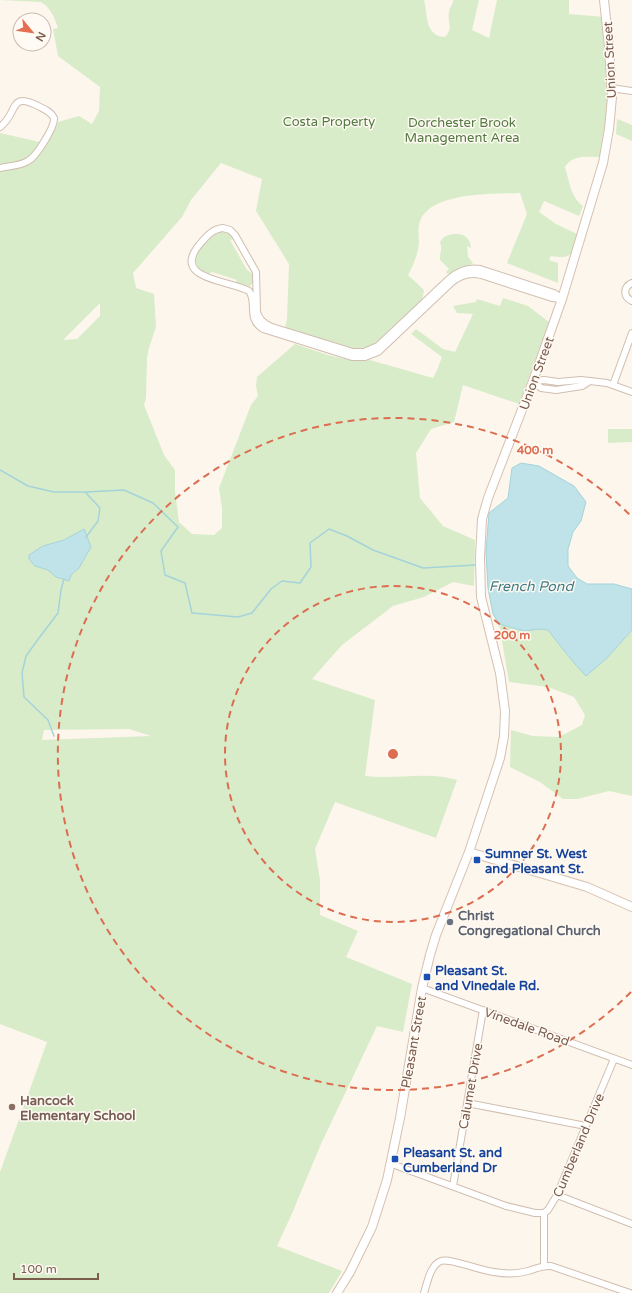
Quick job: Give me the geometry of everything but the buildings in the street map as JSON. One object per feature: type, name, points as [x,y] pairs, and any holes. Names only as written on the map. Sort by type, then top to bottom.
[{"type":"main road","name":"Union Street","points":[[503,744],[505,711],[500,674],[481,597],[480,533],[488,498],[533,382],[562,299],[603,163],[610,125],[611,88],[609,47],[604,0]]},
{"type":"main road","name":"Pleasant Street","points":[[337,1293],[350,1272],[372,1227],[392,1164],[422,988],[436,935],[468,852],[492,783],[503,744]]},
{"type":"main road","points":[[468,852],[587,887],[632,907]]},
{"type":"street","points":[[611,88],[632,91]]},
{"type":"street","points":[[0,127],[7,120],[16,104],[22,101],[29,101],[50,112],[54,118],[53,126],[32,159],[24,163],[0,168]]},
{"type":"street","points":[[249,291],[201,275],[193,268],[191,262],[194,253],[211,232],[216,229],[227,228],[233,233],[256,272],[258,314],[259,318],[264,324],[353,352],[364,352],[375,348],[412,317]]},
{"type":"street","points":[[249,291],[254,319],[261,328],[352,358],[366,357],[378,352],[460,271],[475,271],[552,298],[562,299]]},
{"type":"street","points":[[632,283],[627,286],[625,292],[626,297],[632,301]]},
{"type":"street","points":[[249,291],[257,285]]},
{"type":"street","points":[[613,385],[632,333]]},
{"type":"street","points":[[533,382],[541,388],[556,390],[582,386],[590,381],[601,382],[632,392]]},
{"type":"street","name":"Vinedale Road","points":[[422,988],[632,1065]]},
{"type":"street","name":"Calumet Drive","points":[[453,1186],[483,1010]]},
{"type":"street","name":"Cumberland Drive","points":[[544,1213],[552,1206],[557,1196],[614,1059]]},
{"type":"street","points":[[467,1103],[586,1126]]},
{"type":"street","points":[[392,1164],[513,1208],[535,1213],[544,1213],[544,1266]]},
{"type":"street","points":[[557,1196],[632,1224]]},
{"type":"street","points":[[424,1293],[434,1267],[442,1261],[449,1261],[501,1274],[523,1272],[544,1266],[558,1268],[630,1293]]},
{"type":"green space","points":[[0,0],[424,0],[430,29],[438,36],[445,37],[450,28],[449,11],[453,0],[479,0],[472,30],[489,38],[497,0],[569,0],[569,14],[604,17],[612,65],[606,141],[601,157],[576,158],[565,167],[573,194],[583,206],[579,216],[544,201],[539,212],[556,224],[581,236],[578,246],[574,252],[568,256],[551,256],[549,260],[558,263],[558,283],[507,263],[527,214],[520,193],[462,197],[447,200],[434,206],[424,214],[419,225],[418,251],[408,275],[424,290],[422,300],[400,322],[375,343],[357,350],[285,328],[287,319],[289,264],[256,211],[262,179],[221,163],[191,200],[182,217],[133,273],[136,288],[154,294],[156,327],[147,358],[146,398],[144,405],[164,455],[175,470],[175,491],[179,522],[192,534],[214,535],[222,528],[222,508],[219,488],[251,405],[258,396],[256,386],[257,377],[295,344],[342,359],[361,361],[370,360],[433,378],[442,357],[411,334],[416,329],[443,349],[455,352],[473,314],[457,313],[453,306],[476,302],[477,299],[500,306],[503,298],[528,306],[549,322],[519,404],[463,385],[454,422],[431,429],[416,453],[420,498],[443,526],[475,540],[474,586],[453,582],[424,597],[393,606],[342,645],[312,679],[375,700],[365,776],[434,776],[457,780],[436,838],[335,802],[315,849],[320,880],[320,915],[358,931],[346,957],[412,984],[403,1032],[377,1026],[321,1144],[277,1246],[342,1271],[329,1293],[0,1293],[0,1172],[47,1042],[0,1024],[0,133],[44,143],[58,122],[79,116],[92,124],[99,111],[100,87],[58,56],[53,29],[58,28],[52,12],[41,2]],"holes":[[[100,303],[100,316],[77,339],[63,340]],[[84,530],[79,568],[71,575],[69,581],[56,576],[49,570],[43,546],[64,540]],[[129,729],[151,736],[42,740],[44,730]]]},
{"type":"green space","points":[[617,119],[632,125],[632,141],[616,134]]},
{"type":"green space","points":[[221,229],[231,233],[234,239],[230,240],[247,270],[254,275],[253,283],[249,287],[244,287],[235,283],[237,280],[212,272],[206,275],[196,270],[194,256],[208,237]]},
{"type":"green space","points":[[448,235],[464,235],[469,240],[471,248],[467,246],[468,257],[473,263],[448,274],[446,272],[449,269],[440,260],[440,242]]},
{"type":"green space","points":[[608,429],[632,429],[632,442],[608,443]]},
{"type":"green space","points":[[499,624],[524,631],[540,629],[548,630],[564,648],[607,658],[632,630],[632,796],[609,791],[577,799],[563,799],[540,782],[510,767],[511,730],[533,736],[559,737],[582,725],[585,715],[574,697],[548,687],[509,682]]},
{"type":"water","name":"French Pond","points":[[521,463],[539,466],[574,486],[586,502],[581,521],[573,532],[568,549],[568,566],[577,578],[587,584],[614,584],[632,589],[632,630],[607,658],[586,676],[548,630],[540,629],[524,631],[499,624],[493,614],[488,588],[486,552],[489,513],[508,498],[512,468]]},
{"type":"water","points":[[84,529],[91,547],[79,568],[71,575],[69,581],[56,577],[48,570],[35,566],[29,559],[29,555],[43,546],[64,540]]},
{"type":"waterway","points":[[0,470],[28,486],[54,492],[124,490],[153,503],[178,527],[161,551],[165,575],[185,583],[192,613],[238,617],[252,613],[271,589],[282,581],[300,583],[311,567],[310,543],[329,529],[347,536],[373,550],[423,568],[475,565]]},
{"type":"waterway","points":[[86,493],[100,508],[98,521],[86,537]]},
{"type":"waterway","points":[[54,736],[48,720],[24,697],[22,673],[26,656],[58,613],[64,579]]},
{"type":"place","name":"Sumner St. West and Pleasant St.","points":[[477,860]]},
{"type":"place","name":"Christ Congregational Church","points":[[450,922]]},
{"type":"place","name":"Pleasant St. and Vinedale Rd.","points":[[427,977]]},
{"type":"place","name":"Hancock Elementary School","points":[[12,1107]]},
{"type":"place","name":"Pleasant St. and Cumberland Dr","points":[[395,1159]]},
{"type":"park label","name":"Costa Property","points":[[329,121]]},
{"type":"park label","name":"Dorchester Brook Management Area","points":[[462,130]]}]
